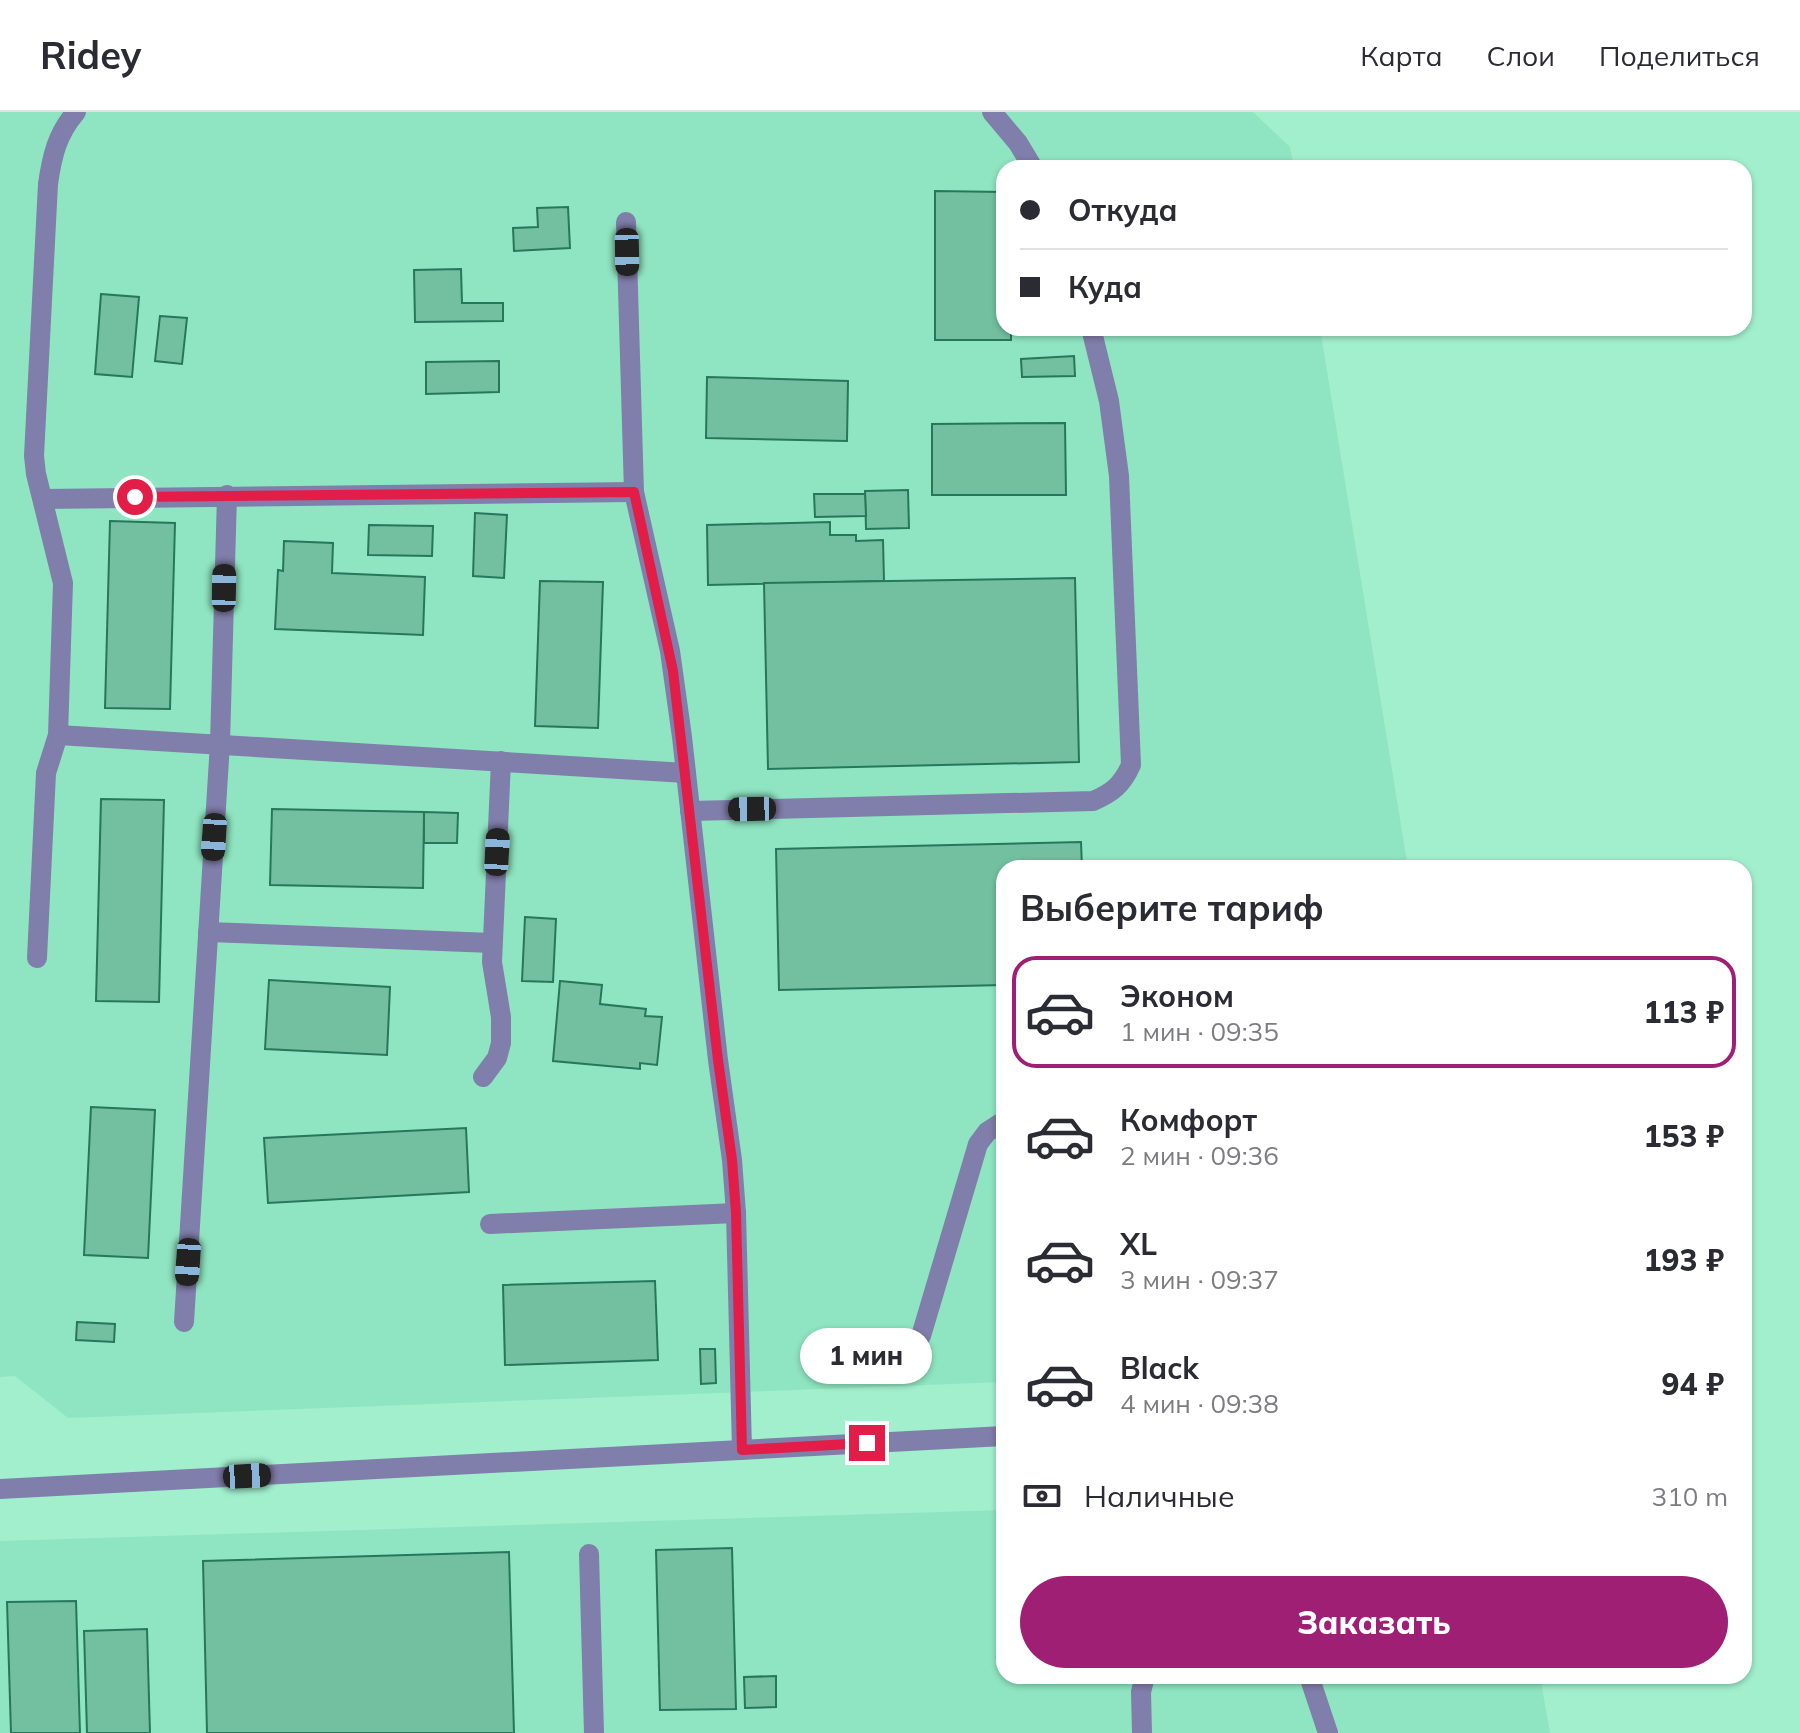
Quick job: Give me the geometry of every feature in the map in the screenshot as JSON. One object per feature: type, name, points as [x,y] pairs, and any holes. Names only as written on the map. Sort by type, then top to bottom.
[{"type":"lane","points":[[37,958],[46,773],[58,735],[63,583],[34,456],[48,184],[52,153],[66,124],[76,112]]},
{"type":"lane","points":[[992,112],[1028,160]]},
{"type":"lane","points":[[626,222],[634,492],[670,651],[732,1160],[742,1450]]},
{"type":"lane","points":[[690,811],[1093,801],[1110,794],[1124,781],[1131,765],[1119,476],[1109,401],[1093,336]]},
{"type":"lane","points":[[43,499],[634,492]]},
{"type":"lane","points":[[184,1322],[220,743],[227,495]]},
{"type":"lane","points":[[58,735],[686,773]]},
{"type":"lane","points":[[483,1077],[497,1058],[501,1043],[492,943],[501,761]]},
{"type":"lane","points":[[208,932],[492,943]]},
{"type":"lane","points":[[921,1336],[978,1144],[996,1126]]},
{"type":"lane","points":[[490,1224],[736,1213]]},
{"type":"lane","points":[[0,1489],[996,1436]]},
{"type":"lane","points":[[589,1554],[594,1733]]},
{"type":"lane","points":[[1142,1733],[1143,1684]]},
{"type":"lane","points":[[1312,1684],[1328,1733]]},
{"type":"shaded area","points":[[0,112],[1253,112],[1290,147],[1292,160],[996,160],[996,336],[1321,336],[1407,860],[996,860],[996,1382],[68,1418],[15,1376],[0,1377]]},
{"type":"shaded area","points":[[996,1510],[996,1684],[1541,1684],[1550,1733],[0,1733],[0,1541]]},
{"type":"building","points":[[935,191],[996,192],[996,336],[1011,336],[1011,340],[935,340]]},
{"type":"building","points":[[568,207],[570,248],[514,251],[513,228],[538,227],[537,208]]},
{"type":"building","points":[[461,269],[462,303],[503,303],[503,321],[415,322],[414,270]]},
{"type":"building","points":[[101,294],[139,297],[132,377],[95,374]]},
{"type":"building","points":[[160,316],[187,318],[182,364],[155,361]]},
{"type":"building","points":[[1074,356],[1075,376],[1022,377],[1021,359]]},
{"type":"building","points":[[499,361],[499,392],[426,394],[426,362]]},
{"type":"building","points":[[707,377],[848,381],[847,441],[706,438]]},
{"type":"building","points":[[1065,423],[1066,495],[932,495],[932,424]]},
{"type":"building","points":[[908,490],[909,528],[866,529],[865,491]]},
{"type":"building","points":[[814,494],[865,494],[866,516],[815,517]]},
{"type":"building","points":[[475,513],[507,515],[504,578],[473,576]]},
{"type":"building","points":[[110,521],[175,523],[170,709],[105,708]]},
{"type":"building","points":[[830,522],[830,535],[856,535],[856,541],[883,540],[884,581],[708,585],[707,525]]},
{"type":"building","points":[[369,525],[433,526],[432,556],[368,555]]},
{"type":"building","points":[[284,541],[333,543],[332,573],[425,577],[423,635],[275,629],[278,570],[283,571]]},
{"type":"building","points":[[1075,578],[1079,762],[768,769],[764,583]]},
{"type":"building","points":[[540,581],[603,582],[598,728],[535,726]]},
{"type":"building","points":[[101,799],[164,800],[159,1002],[96,1001]]},
{"type":"building","points":[[272,809],[424,812],[423,888],[270,885]]},
{"type":"building","points":[[424,812],[458,813],[457,843],[424,843]]},
{"type":"building","points":[[1081,842],[1082,860],[996,860],[996,985],[779,990],[776,849]]},
{"type":"building","points":[[525,917],[556,919],[553,982],[522,981]]},
{"type":"building","points":[[269,980],[390,987],[387,1055],[265,1049]]},
{"type":"building","points":[[560,981],[602,985],[600,1004],[646,1009],[645,1016],[662,1017],[657,1065],[640,1063],[640,1069],[553,1061]]},
{"type":"building","points":[[91,1107],[155,1110],[148,1258],[84,1255]]},
{"type":"building","points":[[466,1128],[469,1192],[268,1203],[264,1138]]},
{"type":"building","points":[[655,1281],[658,1360],[505,1365],[503,1285]]},
{"type":"building","points":[[77,1322],[115,1324],[114,1342],[76,1340]]},
{"type":"building","points":[[700,1349],[715,1349],[716,1383],[701,1384]]},
{"type":"building","points":[[732,1548],[736,1709],[660,1710],[656,1550]]},
{"type":"building","points":[[509,1552],[514,1733],[207,1733],[203,1561]]},
{"type":"building","points":[[76,1601],[80,1733],[11,1733],[7,1602]]},
{"type":"building","points":[[147,1629],[150,1733],[87,1733],[84,1631]]},
{"type":"building","points":[[776,1676],[776,1707],[745,1708],[744,1677]]},
{"type":"route","points":[[135,497],[634,492],[673,671],[732,1160],[742,1450],[867,1443]]}]
